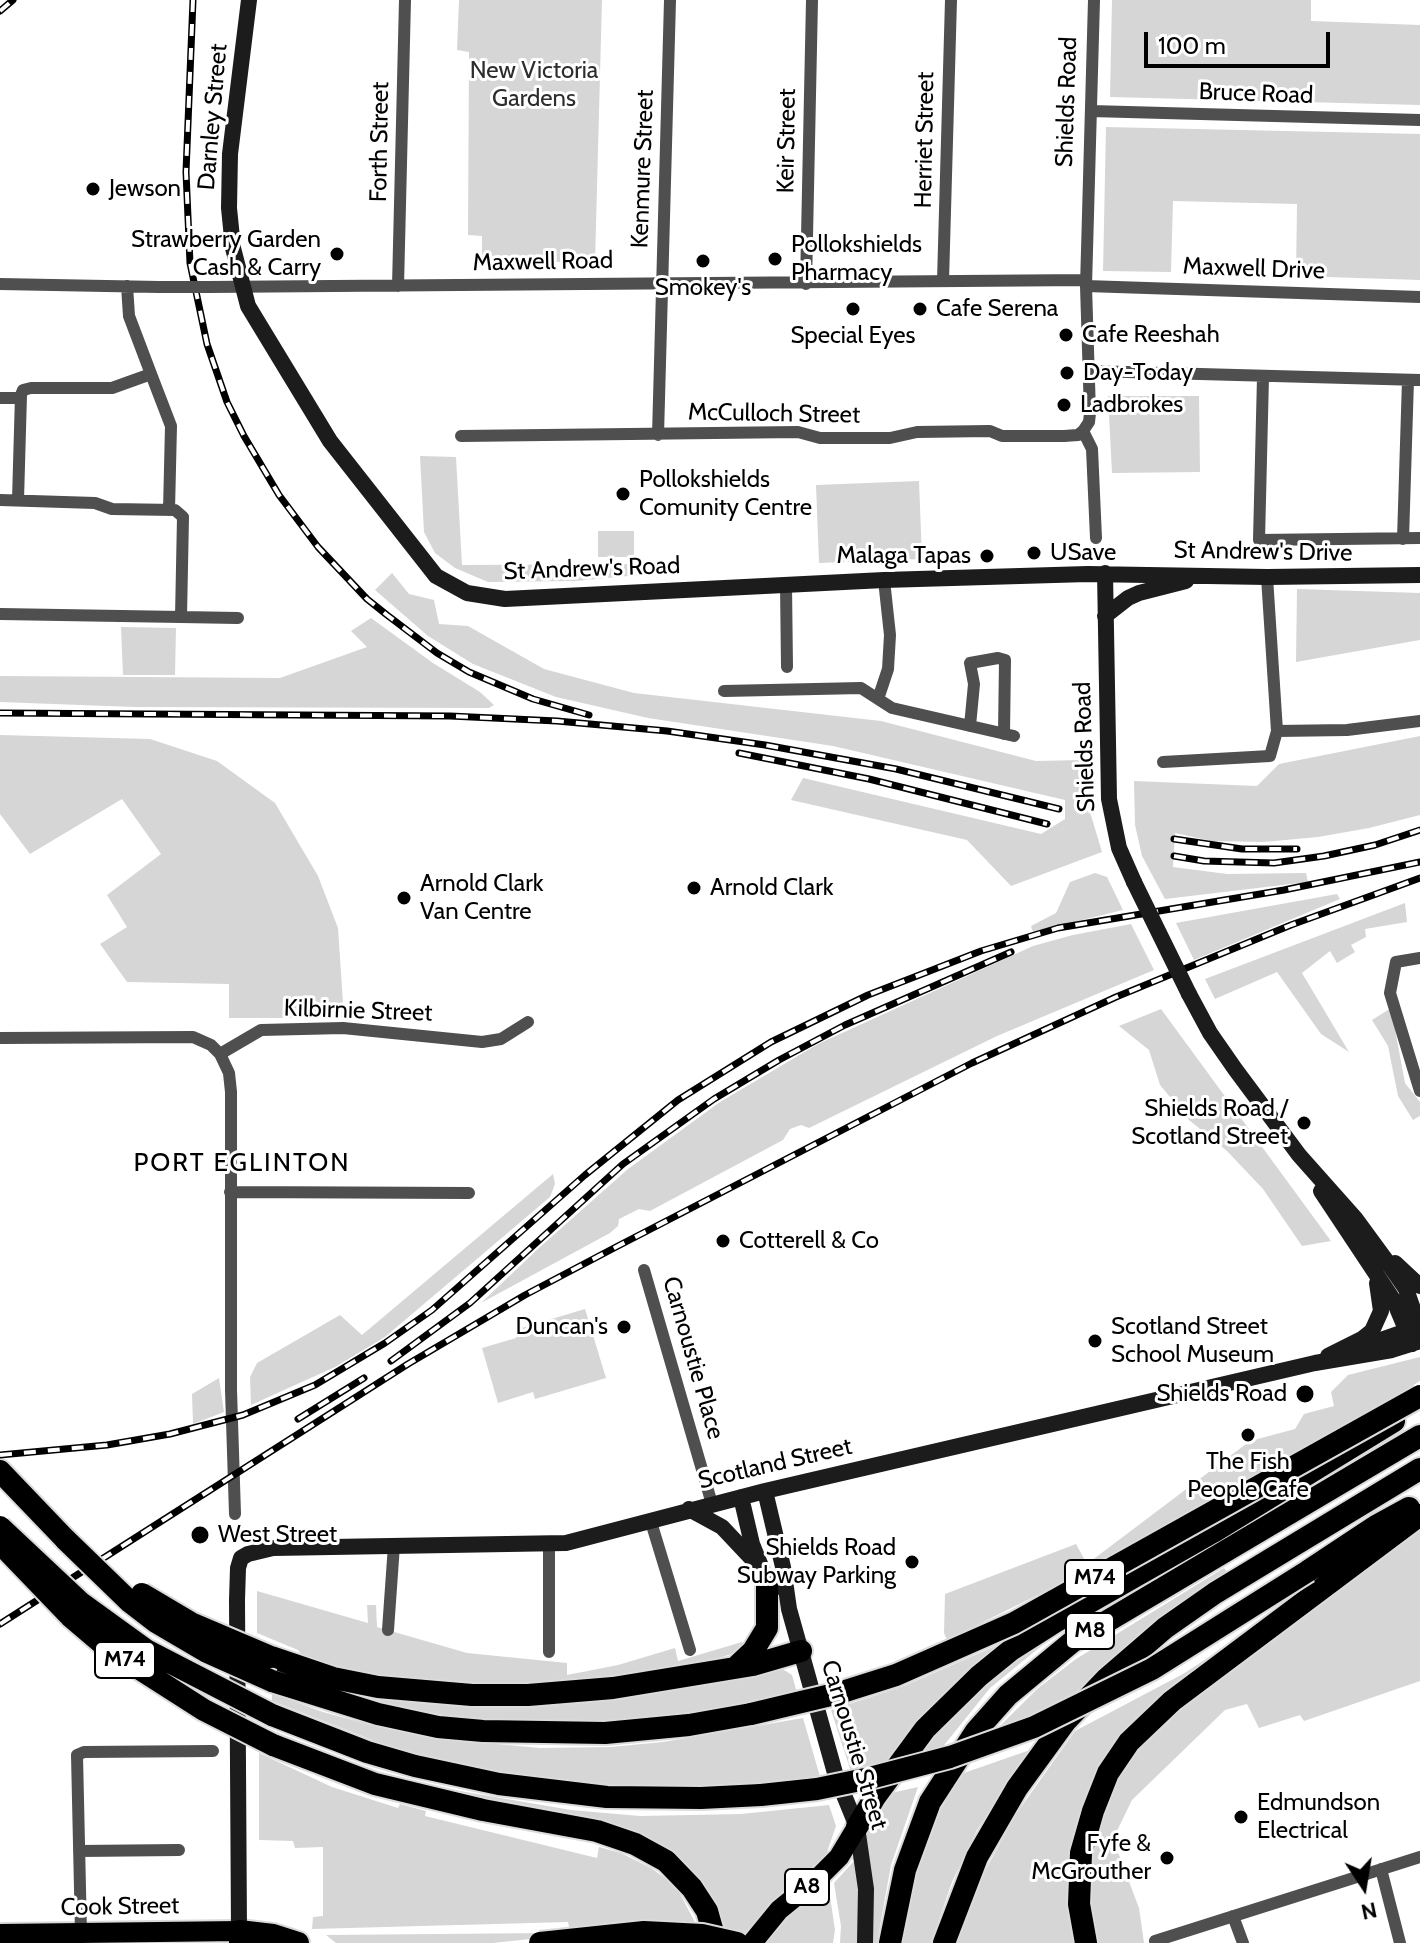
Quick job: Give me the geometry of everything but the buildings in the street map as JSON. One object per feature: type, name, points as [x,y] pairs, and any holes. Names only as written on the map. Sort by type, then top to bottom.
[{"type":"highway","name":"M74","points":[[0,1471],[130,1602],[156,1622],[207,1652],[272,1681],[378,1714],[438,1727],[605,1733],[689,1725],[751,1714],[839,1693],[896,1675],[1014,1623],[1420,1396]]},
{"type":"highway","name":"M8","points":[[857,1827],[925,1729],[979,1676],[1055,1622],[1226,1524],[1420,1405]]},
{"type":"highway","name":"M8","points":[[890,1943],[905,1870],[930,1802],[976,1731],[1008,1695],[1058,1652],[1110,1618],[1420,1436]]},
{"type":"highway","name":"M8","points":[[944,1943],[977,1857],[1017,1788],[1065,1722],[1106,1679],[1165,1628],[1215,1593],[1420,1469]]},
{"type":"highway","name":"M74","points":[[0,1527],[81,1603],[146,1650],[272,1715],[367,1752],[499,1784],[607,1797],[701,1798],[817,1789],[870,1778],[950,1757],[1034,1727],[1152,1669],[1376,1526],[1412,1513]]},
{"type":"highway","points":[[1086,1943],[1079,1904],[1081,1853],[1108,1773],[1129,1742],[1172,1701],[1412,1513]]},
{"type":"highway","name":"M74","points":[[66,1540],[162,1607],[191,1623],[271,1657],[333,1678],[378,1687],[472,1695],[528,1695],[600,1689],[753,1665],[801,1651]]},
{"type":"highway","name":"M74","points":[[0,1543],[70,1616],[110,1650],[204,1710],[273,1745],[375,1784],[483,1810],[597,1831],[635,1844],[666,1861],[692,1888],[707,1911],[716,1943]]},
{"type":"highway","points":[[737,1666],[753,1651],[767,1628],[765,1576]]},
{"type":"highway","points":[[540,1943],[644,1932],[702,1935],[737,1943]]},
{"type":"highway","points":[[239,1937],[273,1935],[298,1943]]},
{"type":"main road","name":"A8","points":[[752,1943],[779,1910],[839,1857],[857,1827]]},
{"type":"main road","name":"Cook Street","points":[[0,1934],[81,1938],[239,1937]]},
{"type":"street","name":"Darnley Street","points":[[242,285],[233,248],[229,208],[230,154],[249,0]]},
{"type":"street","name":"Forth Street","points":[[398,286],[405,0]]},
{"type":"street","name":"Kenmure Street","points":[[658,435],[670,0]]},
{"type":"street","name":"Keir Street","points":[[806,284],[812,0]]},
{"type":"street","name":"Herriet Street","points":[[943,281],[951,0]]},
{"type":"street","name":"Shields Road","points":[[1094,0],[1086,283],[1090,413],[1083,431],[1092,449],[1096,538]]},
{"type":"street","name":"Bruce Road","points":[[1091,111],[1420,120]]},
{"type":"street","name":"Maxwell Road","points":[[0,284],[208,287],[661,282],[1086,283]]},
{"type":"street","name":"Maxwell Drive","points":[[1086,283],[1420,297]]},
{"type":"street","name":"St Andrew's Road","points":[[242,285],[248,306],[330,441],[436,576],[467,593],[505,599],[884,580],[1105,573]]},
{"type":"street","points":[[127,286],[129,316],[171,426],[169,510]]},
{"type":"street","points":[[1090,371],[1414,380],[1403,539]]},
{"type":"street","points":[[18,500],[22,391],[26,388],[112,388],[151,374]]},
{"type":"street","points":[[1263,377],[1259,540],[1420,538]]},
{"type":"street","points":[[0,398],[20,398]]},
{"type":"street","name":"McCulloch Street","points":[[461,436],[798,432],[820,438],[890,438],[917,432],[990,431],[1002,436],[1064,436],[1078,435],[1083,431]]},
{"type":"street","points":[[0,500],[95,503],[112,509],[178,511],[183,517],[181,617]]},
{"type":"street","name":"Shields Road","points":[[1105,573],[1109,799],[1119,848],[1210,1033],[1299,1155],[1379,1249],[1406,1289],[1416,1333]]},
{"type":"street","name":"St Andrew's Drive","points":[[1105,573],[1267,577],[1420,575]]},
{"type":"street","points":[[1105,616],[1139,593],[1215,576]]},
{"type":"street","points":[[1163,762],[1270,756],[1277,731],[1267,577]]},
{"type":"street","points":[[878,699],[888,669],[890,635],[884,580]]},
{"type":"street","points":[[786,585],[787,667]]},
{"type":"street","points":[[0,614],[238,618]]},
{"type":"street","points":[[724,691],[861,688],[892,708],[970,726],[1009,735],[1005,660],[998,658],[970,663],[974,684],[970,726]]},
{"type":"street","points":[[1277,731],[1347,730],[1420,721]]},
{"type":"street","points":[[1420,958],[1396,962],[1390,993],[1420,1091]]},
{"type":"street","name":"Kilbirnie Street","points":[[220,1054],[261,1030],[343,1028],[482,1042],[501,1039],[528,1022]]},
{"type":"street","points":[[0,1038],[193,1037],[211,1045],[220,1054],[229,1073],[231,1092],[235,1514]]},
{"type":"street","name":"Shields Road","points":[[1299,1155],[1342,1226],[1416,1333]]},
{"type":"street","points":[[230,1192],[469,1193]]},
{"type":"street","points":[[1379,1249],[1420,1286]]},
{"type":"street","name":"Carnoustie Place","points":[[644,1270],[712,1504]]},
{"type":"street","points":[[1315,1363],[1372,1331],[1382,1302],[1374,1270]]},
{"type":"street","name":"Scotland Street","points":[[239,1937],[237,1600],[238,1568],[241,1558],[248,1554],[273,1548],[549,1545],[651,1522],[689,1509],[1315,1363],[1392,1350],[1416,1333]]},
{"type":"street","name":"Carnoustie Street","points":[[765,1491],[783,1567],[789,1609],[835,1773],[857,1827],[866,1889],[865,1943]]},
{"type":"street","name":"Carnoustie Street","points":[[741,1497],[765,1576]]},
{"type":"street","name":"Carnoustie Street","points":[[689,1509],[722,1527],[789,1609]]},
{"type":"street","points":[[651,1522],[690,1650]]},
{"type":"street","points":[[388,1630],[394,1545]]},
{"type":"street","points":[[549,1545],[549,1652]]},
{"type":"street","points":[[81,1938],[77,1755],[84,1752],[213,1751]]},
{"type":"street","points":[[79,1851],[179,1850]]},
{"type":"street","points":[[1155,1941],[1420,1857]]},
{"type":"street","points":[[1381,1869],[1400,1943]]},
{"type":"street","points":[[1233,1916],[1243,1943]]},
{"type":"green space","name":"New Victoria Gardens","points":[[459,0],[602,0],[595,262],[482,262],[482,236],[468,235],[469,52],[457,50]]},
{"type":"green space","points":[[1112,0],[1311,0],[1311,21],[1420,25],[1420,105],[1110,97]]},
{"type":"green space","points":[[1106,127],[1420,134],[1420,280],[1296,276],[1297,204],[1173,201],[1171,272],[1103,271]]},
{"type":"green space","points":[[1108,396],[1199,396],[1200,472],[1112,473]]},
{"type":"green space","points":[[420,456],[456,457],[462,565],[640,564],[639,575],[575,581],[488,582],[455,568],[435,553],[424,532]]},
{"type":"green space","points":[[919,481],[922,559],[819,563],[816,485]]},
{"type":"green space","points":[[598,531],[634,531],[634,557],[598,557]]},
{"type":"green space","points":[[392,573],[409,594],[434,600],[439,624],[468,626],[544,669],[634,693],[881,721],[1036,761],[1083,760],[1087,802],[1102,852],[1011,886],[967,840],[791,800],[803,778],[1041,834],[1065,819],[1065,800],[833,746],[648,718],[556,697],[473,664],[428,636],[375,590]]},
{"type":"green space","points":[[1297,589],[1420,593],[1420,640],[1296,662]]},
{"type":"green space","points":[[371,618],[433,663],[480,692],[494,705],[489,708],[134,707],[0,702],[0,676],[280,678],[367,647],[351,631]]},
{"type":"green space","points":[[121,627],[176,628],[175,675],[123,675]]},
{"type":"green space","points":[[0,735],[150,739],[217,761],[275,803],[318,876],[338,928],[344,1018],[229,1018],[229,984],[127,982],[100,944],[127,927],[107,895],[161,854],[122,799],[30,854],[0,814]]},
{"type":"green space","points":[[1420,736],[1420,815],[1318,837],[1264,842],[1211,841],[1175,833],[1173,867],[1227,874],[1306,873],[1308,882],[1165,899],[1142,856],[1135,825],[1134,781],[1257,786],[1279,764]]},
{"type":"green space","points":[[1095,873],[1107,877],[1123,910],[1033,932],[1031,926],[1056,913],[1070,882]]},
{"type":"green space","points":[[1337,894],[1340,899],[1194,960],[1176,923]]},
{"type":"green space","points":[[1405,903],[1407,922],[1365,929],[1366,937],[1351,945],[1355,952],[1337,963],[1330,951],[1302,973],[1349,1052],[1321,1034],[1277,972],[1215,999],[1205,979]]},
{"type":"green space","points":[[1131,924],[1154,970],[997,1036],[809,1128],[801,1125],[790,1129],[783,1140],[650,1211],[639,1209],[619,1219],[618,1226],[610,1233],[481,1303],[628,1169],[720,1102],[818,1044],[1033,946]]},
{"type":"green space","points":[[1391,1008],[1405,1083],[1420,1102],[1420,1116],[1413,1120],[1398,1096],[1388,1046],[1372,1020]]},
{"type":"green space","points":[[1161,1009],[1331,1241],[1302,1246],[1263,1189],[1227,1151],[1189,1120],[1160,1085],[1149,1050],[1119,1026]]},
{"type":"green space","points":[[553,1174],[555,1184],[550,1197],[385,1337],[335,1367],[251,1405],[250,1377],[257,1363],[340,1315],[362,1335]]},
{"type":"green space","points":[[585,1309],[606,1378],[535,1399],[533,1392],[498,1403],[482,1348],[516,1338],[515,1330]]},
{"type":"green space","points":[[1420,1357],[1420,1381],[1402,1392],[1082,1573],[947,1640],[944,1633],[945,1594],[1076,1544],[1087,1564],[1246,1444],[1295,1429],[1304,1414],[1334,1406],[1331,1392],[1348,1375]]},
{"type":"green space","points":[[219,1378],[224,1412],[193,1424],[192,1394]]},
{"type":"green space","points":[[1420,1531],[1420,1681],[1304,1721],[1300,1715],[1259,1728],[1247,1704],[1225,1710],[1132,1800],[1113,1839],[1139,1908],[1144,1943],[1094,1943],[1087,1904],[1088,1865],[1111,1791],[1141,1745],[1178,1709]]},
{"type":"green space","points":[[1224,1568],[1227,1572],[1177,1605],[1108,1661],[1065,1708],[987,1739],[1037,1689],[1076,1659]]},
{"type":"green space","points":[[257,1591],[368,1623],[367,1605],[376,1605],[377,1627],[467,1653],[567,1663],[567,1675],[618,1665],[675,1648],[678,1661],[742,1642],[745,1646],[735,1653],[715,1659],[631,1676],[500,1686],[404,1681],[306,1661],[298,1650],[257,1633]]},
{"type":"green space","points":[[1287,1606],[1107,1763],[1072,1920],[1074,1943],[956,1943],[986,1869],[1016,1814],[1075,1731],[1183,1674]]},
{"type":"green space","points":[[1056,1634],[990,1688],[937,1754],[912,1761],[963,1702],[1020,1655]]},
{"type":"green space","points":[[1016,1637],[954,1685],[923,1717],[889,1767],[852,1775],[831,1710],[904,1686]]},
{"type":"green space","points":[[781,1668],[792,1675],[797,1693],[688,1715],[593,1722],[460,1718],[378,1703],[344,1694],[332,1686],[382,1695]]},
{"type":"green space","points":[[272,1693],[323,1712],[379,1727],[433,1738],[540,1748],[610,1747],[663,1742],[803,1718],[821,1780],[681,1792],[520,1779],[403,1752],[272,1701]]},
{"type":"green space","points":[[273,1731],[365,1768],[425,1785],[571,1810],[640,1816],[741,1814],[829,1805],[836,1826],[826,1855],[831,1858],[749,1940],[723,1934],[683,1866],[431,1792],[273,1741]]},
{"type":"green space","points":[[1030,1750],[977,1830],[952,1882],[931,1943],[902,1943],[915,1871],[934,1821],[961,1774]]},
{"type":"green space","points":[[259,1753],[332,1787],[398,1808],[400,1804],[426,1811],[425,1816],[597,1858],[599,1847],[621,1853],[651,1868],[676,1886],[699,1930],[571,1936],[568,1922],[312,1929],[313,1917],[323,1916],[323,1847],[295,1848],[293,1841],[259,1840]]},
{"type":"green space","points":[[918,1787],[891,1865],[877,1943],[870,1943],[865,1835],[891,1793]]},
{"type":"green space","points":[[855,1850],[860,1886],[859,1943],[840,1943],[841,1926],[834,1883],[854,1861],[849,1856]]},
{"type":"green space","points":[[828,1883],[835,1930],[833,1943],[763,1943],[777,1920]]},
{"type":"green space","points":[[548,1933],[549,1937],[493,1943],[336,1943],[326,1935]]},
{"type":"railway","points":[[0,11],[13,0]]},
{"type":"railway","points":[[193,0],[186,172],[190,263],[207,344],[227,402],[244,436],[279,495],[318,547],[367,599],[437,653],[469,672],[533,699],[589,715]]},
{"type":"railway","points":[[0,713],[450,716],[557,721],[667,731],[765,745],[896,769],[1059,809]]},
{"type":"railway","points":[[739,753],[869,779],[1047,824]]},
{"type":"railway","points":[[1174,856],[1204,861],[1274,863],[1375,845],[1420,830]]},
{"type":"railway","points":[[1174,839],[1242,849],[1297,849]]},
{"type":"railway","points":[[0,1455],[107,1445],[170,1434],[243,1415],[315,1385],[385,1343],[432,1310],[585,1175],[678,1100],[771,1042],[868,995],[981,951],[1058,928],[1284,890],[1420,862]]},
{"type":"railway","points":[[0,1624],[408,1364],[525,1295],[616,1247],[972,1063],[1116,997],[1291,925],[1420,878]]},
{"type":"railway","points":[[391,1361],[470,1303],[623,1164],[714,1099],[845,1025],[1011,952]]},
{"type":"railway","points":[[298,1419],[364,1378]]},
{"type":"place","name":"Jewson","points":[[93,189]]},
{"type":"place","name":"Strawberry Garden Cash & Carry","points":[[337,254]]},
{"type":"place","name":"Pollokshields Pharmacy","points":[[775,259]]},
{"type":"place","name":"Smokey's","points":[[703,261]]},
{"type":"place","name":"Special Eyes","points":[[853,309]]},
{"type":"place","name":"Cafe Serena","points":[[920,309]]},
{"type":"place","name":"Cafe Reeshah","points":[[1066,335]]},
{"type":"place","name":"Day-Today","points":[[1067,373]]},
{"type":"place","name":"Ladbrokes","points":[[1064,405]]},
{"type":"place","name":"Pollokshields Comunity Centre","points":[[623,494]]},
{"type":"place","name":"USave","points":[[1034,553]]},
{"type":"place","name":"Malaga Tapas","points":[[987,556]]},
{"type":"place","name":"Arnold Clark","points":[[694,888]]},
{"type":"place","name":"Arnold Clark Van Centre","points":[[404,898]]},
{"type":"place","name":"Shields Road / Scotland Street","points":[[1304,1123]]},
{"type":"place","name":"Cotterell & Co","points":[[723,1241]]},
{"type":"place","name":"Duncan's","points":[[624,1327]]},
{"type":"place","name":"Scotland Street School Museum","points":[[1095,1341]]},
{"type":"place","name":"Shields Road","points":[[1305,1394]]},
{"type":"place","name":"The Fish People Cafe","points":[[1248,1435]]},
{"type":"place","name":"West Street","points":[[200,1535]]},
{"type":"place","name":"Shields Road Subway Parking","points":[[912,1562]]},
{"type":"place","name":"Edmundson Electrical","points":[[1241,1817]]},
{"type":"place","name":"Fyfe & McGrouther","points":[[1167,1858]]},
{"type":"district","name":"PORT EGLINTON","points":[[242,1163]]}]
